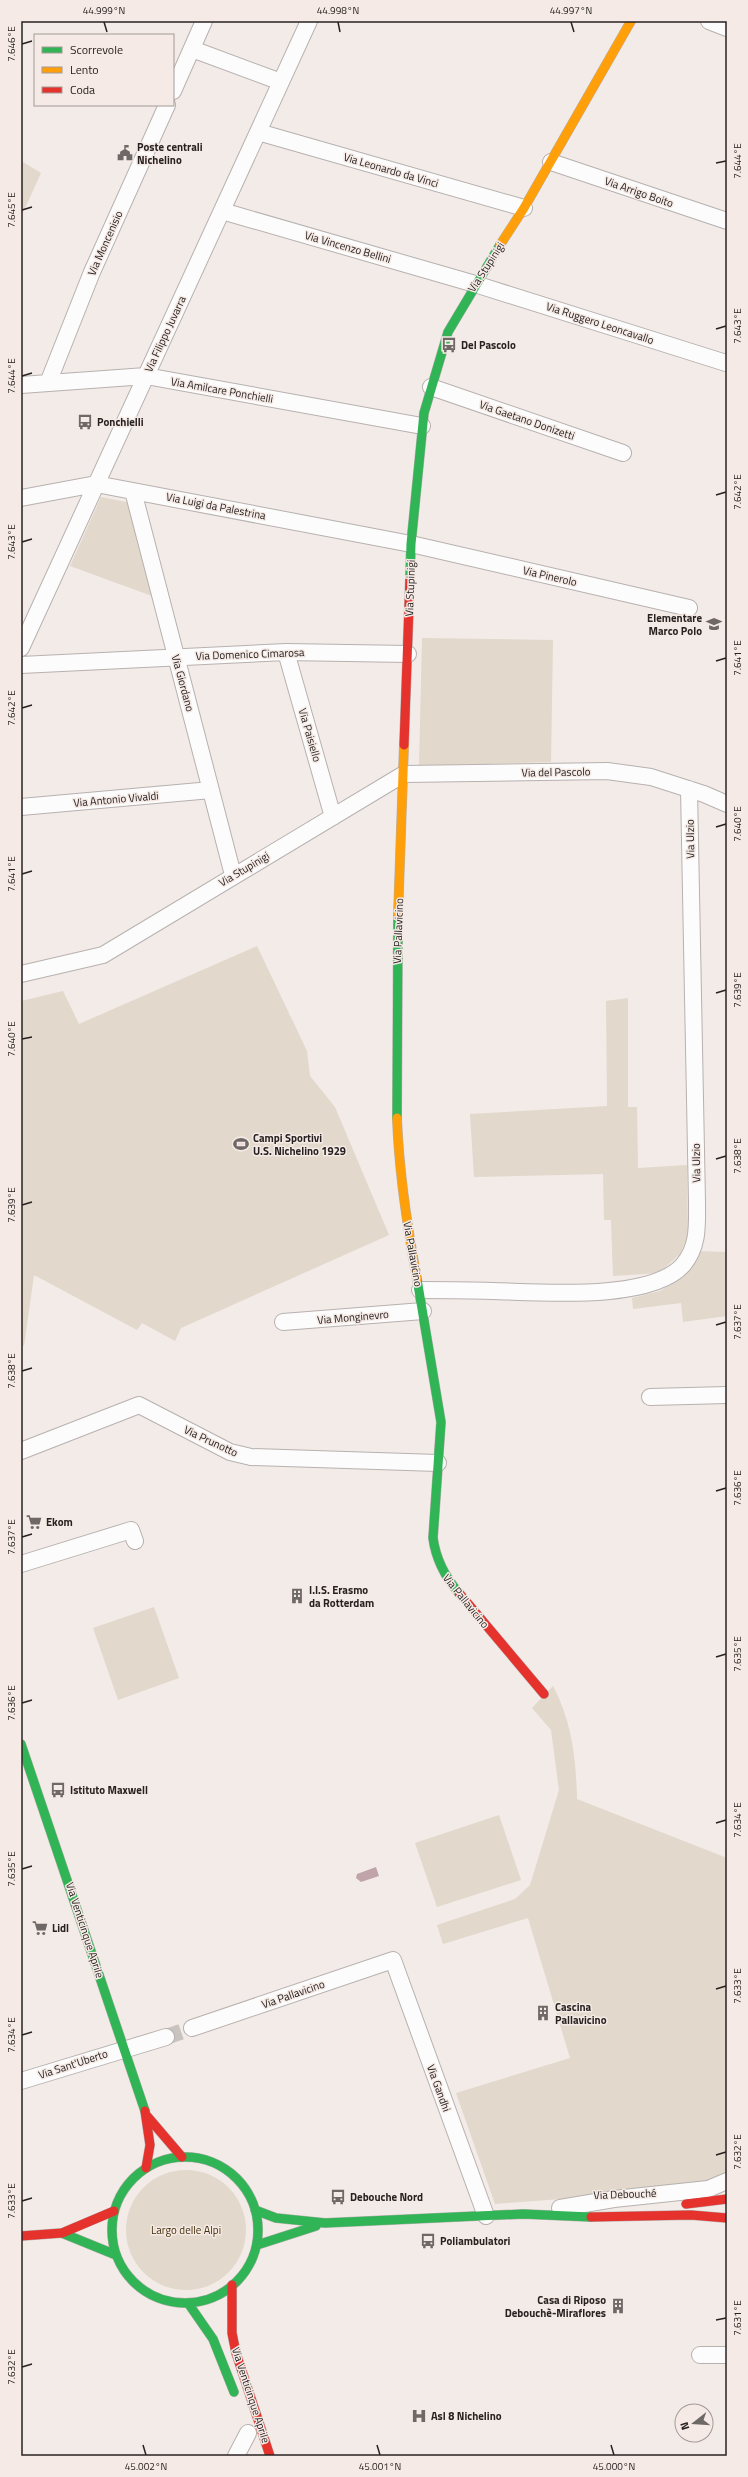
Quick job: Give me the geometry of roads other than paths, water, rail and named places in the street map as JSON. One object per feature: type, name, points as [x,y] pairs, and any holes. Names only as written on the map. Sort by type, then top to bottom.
[{"type":"street","points":[[174,89],[204,21]]},
{"type":"street","name":"Via Filippo Juvarra","points":[[21,648],[309,21]]},
{"type":"street","name":"Via Stupinigi","points":[[21,974],[103,955],[233,875],[333,818],[404,774],[411,544],[422,426],[448,332],[475,284],[524,208],[631,21]]},
{"type":"street","points":[[710,21],[727,28]]},
{"type":"street","points":[[192,49],[281,82]]},
{"type":"street","name":"Via Moncenisio","points":[[48,383],[86,286],[167,106]]},
{"type":"street","name":"Via Leonardo da Vinci","points":[[258,132],[524,208]]},
{"type":"street","name":"Via Arrigo Boito","points":[[551,162],[727,221]]},
{"type":"street","name":"Via Vincenzo Bellini","points":[[222,210],[475,284]]},
{"type":"street","name":"Via Ruggero Leoncavallo","points":[[475,284],[726,363]]},
{"type":"street","name":"Via Amilcare Ponchielli","points":[[21,384],[146,376],[422,426]]},
{"type":"street","name":"Via Gaetano Donizetti","points":[[432,387],[624,453]]},
{"type":"street","name":"Via Luigi da Palestrina","points":[[21,498],[96,484],[411,544]]},
{"type":"street","name":"Via Giordano","points":[[133,491],[233,875]]},
{"type":"street","name":"Via Pinerolo","points":[[411,544],[689,608]]},
{"type":"street","name":"Via Domenico Cimarosa","points":[[21,665],[176,656],[286,652],[408,654]]},
{"type":"street","name":"Via Paisiello","points":[[286,652],[333,818]]},
{"type":"street","name":"Via del Pascolo","points":[[404,774],[607,771],[651,777],[696,791],[727,804]]},
{"type":"street","name":"Via Pallavicino","points":[[404,774],[398,929],[396,1061],[398,1144],[408,1229],[420,1290],[441,1422],[433,1538],[440,1567],[446,1578],[544,1694]]},
{"type":"street","name":"Via Antonio Vivaldi","points":[[21,807],[211,790]]},
{"type":"street","name":"Via del Pascolo","points":[[696,791],[727,791]]},
{"type":"street","name":"Via Ulzio","points":[[420,1290],[574,1294],[616,1290],[667,1278],[683,1264],[689,1256],[697,1237],[696,791]]},
{"type":"street","name":"Via Monginevro","points":[[283,1322],[423,1311]]},
{"type":"street","points":[[650,1397],[727,1395]]},
{"type":"street","name":"Via Prunotto","points":[[21,1452],[139,1405],[230,1452],[251,1457],[438,1463]]},
{"type":"street","points":[[21,1564],[131,1530],[135,1541]]},
{"type":"street","name":"Via Venticinque Aprile","points":[[21,1744],[147,2116],[150,2145],[146,2168]]},
{"type":"street","name":"Via Pallavicino","points":[[192,2028],[393,1960]]},
{"type":"street","name":"Via Gandhi","points":[[393,1960],[486,2216]]},
{"type":"street","points":[[125,2049],[166,2036]]},
{"type":"street","name":"Via Sant'Uberto","points":[[21,2081],[125,2049]]},
{"type":"street","name":"Via Venticinque Aprile","points":[[147,2116],[182,2157]]},
{"type":"street","points":[[182,2157],[208,2161],[229,2172],[245,2189],[255,2210],[259,2234],[257,2245],[245,2270],[232,2285],[213,2297],[188,2303],[167,2301],[145,2291],[128,2275],[116,2254],[112,2233],[114,2211],[124,2189],[146,2168],[162,2160],[182,2157]]},
{"type":"street","points":[[560,2208],[614,2199],[708,2189],[727,2181]]},
{"type":"street","points":[[673,2205],[727,2200]]},
{"type":"street","name":"Via Debouché","points":[[255,2210],[276,2218],[325,2223],[523,2214],[560,2208],[642,2206]]},
{"type":"street","points":[[21,2236],[62,2233],[114,2211]]},
{"type":"street","name":"Via Debouché","points":[[523,2214],[561,2217],[691,2214],[727,2218]]},
{"type":"street","name":"Via Debouché","points":[[257,2245],[325,2223]]},
{"type":"street","points":[[62,2233],[116,2254]]},
{"type":"street","name":"Via Venticinque Aprile","points":[[232,2285],[232,2333],[236,2352],[270,2456]]},
{"type":"street","name":"Via Venticinque Aprile","points":[[188,2303],[213,2339],[236,2398]]},
{"type":"street","points":[[700,2355],[727,2355]]},
{"type":"street","name":"Via Venticinque Aprile","points":[[236,2456],[248,2435]]},
{"type":"tunnel","points":[[166,2037],[192,2028]]},
{"type":"place","name":"Poste centrali Nichelino","points":[[125,153]]},
{"type":"place","name":"Del Pascolo","points":[[449,345]]},
{"type":"place","name":"Ponchielli","points":[[85,422]]},
{"type":"place","name":"Elementare Marco Polo","points":[[714,624]]},
{"type":"place","name":"Campi Sportivi U.S. Nichelino 1929","points":[[241,1144]]},
{"type":"place","name":"Ekom","points":[[34,1522]]},
{"type":"place","name":"I.I.S. Erasmo da Rotterdam","points":[[297,1596]]},
{"type":"place","name":"Istituto Maxwell","points":[[58,1790]]},
{"type":"place","name":"Lidl","points":[[40,1928]]},
{"type":"place","name":"Cascina Pallavicino","points":[[543,2013]]},
{"type":"place","name":"Debouche Nord","points":[[338,2197]]},
{"type":"place","name":"Poliambulatori","points":[[428,2241]]},
{"type":"place","name":"Casa di Riposo Debouchè-Miraflores","points":[[618,2306]]},
{"type":"place","name":"Asl 8 Nichelino","points":[[419,2416]]},
{"type":"park label","name":"Largo delle Alpi","points":[[186,2230]]}]
